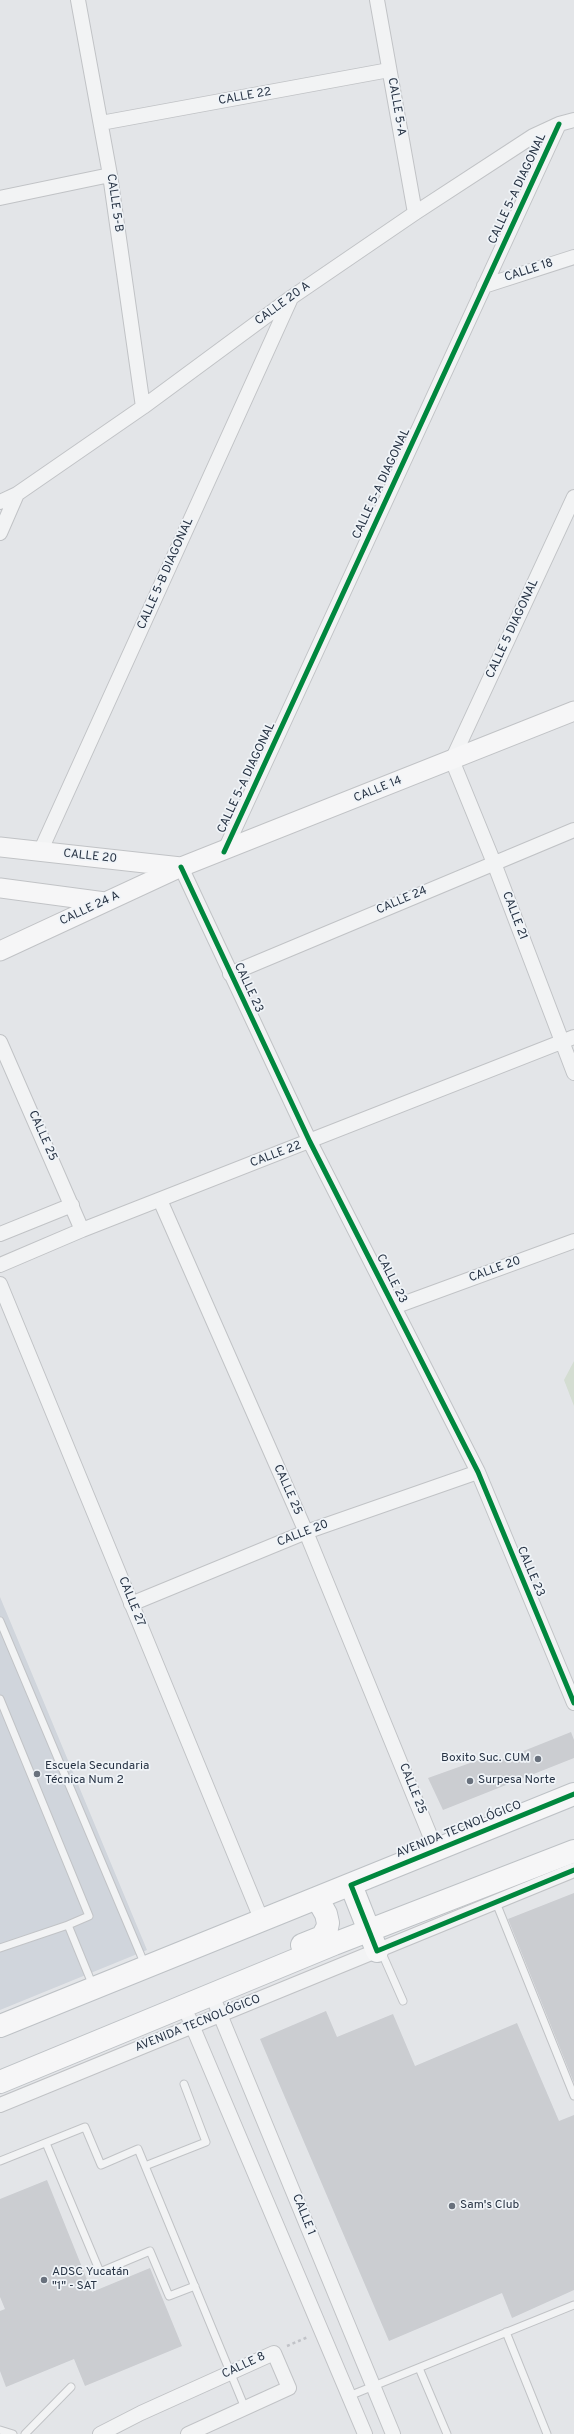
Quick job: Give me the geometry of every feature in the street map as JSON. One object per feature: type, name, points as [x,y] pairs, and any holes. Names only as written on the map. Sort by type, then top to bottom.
[{"type":"main road","name":"AVENIDA TECNOLÓGICO","points":[[0,2026],[574,1794]]},
{"type":"main road","name":"AVENIDA TECNOLÓGICO","points":[[0,2082],[369,1930],[492,1893],[574,1851]]},
{"type":"main road","points":[[351,1885],[378,1950]]},
{"type":"main road","points":[[265,1973],[284,1953],[322,1937],[325,1933],[328,1923],[317,1898]]},
{"type":"street","name":"CALLE 5-B","points":[[78,0],[110,175],[143,407]]},
{"type":"street","name":"CALLE 5-A","points":[[377,0],[415,214]]},
{"type":"street","name":"CALLE 22","points":[[100,123],[389,70]]},
{"type":"street","name":"CALLE 20 A","points":[[0,502],[17,494],[143,407],[292,297],[415,214],[533,136],[559,124],[574,120]]},
{"type":"street","name":"CALLE 5-A DIAGONAL","points":[[224,852],[559,124]]},
{"type":"street","points":[[0,198],[110,175]]},
{"type":"street","name":"CALLE 18","points":[[484,286],[574,257]]},
{"type":"street","name":"CALLE 5-B DIAGONAL","points":[[40,852],[292,297]]},
{"type":"street","points":[[0,533],[17,494]]},
{"type":"street","name":"CALLE 5 DIAGONAL","points":[[452,760],[574,497]]},
{"type":"street","name":"CALLE 14","points":[[181,867],[224,852],[574,711]]},
{"type":"street","name":"CALLE 21","points":[[452,760],[568,1039],[574,1073]]},
{"type":"street","name":"CALLE 24","points":[[230,974],[494,862],[574,830]]},
{"type":"street","name":"CALLE 20","points":[[0,847],[181,867]]},
{"type":"street","name":"CALLE 24 A","points":[[0,951],[181,867]]},
{"type":"street","name":"CALLE 23","points":[[181,867],[310,1142],[478,1472],[574,1703]]},
{"type":"street","points":[[0,888],[105,902]]},
{"type":"street","name":"CALLE 22","points":[[0,1265],[82,1230],[310,1142],[568,1039]]},
{"type":"street","name":"CALLE 25","points":[[0,1042],[82,1230]]},
{"type":"street","name":"CALLE 25","points":[[160,1200],[306,1532],[436,1850]]},
{"type":"street","points":[[0,1234],[72,1205]]},
{"type":"street","name":"CALLE 20","points":[[394,1307],[574,1241]]},
{"type":"street","name":"CALLE 27","points":[[0,1284],[262,1921]]},
{"type":"street","name":"CALLE 20","points":[[131,1604],[306,1532],[478,1472]]},
{"type":"street","name":"AVENIDA TECNOLÓGICO","points":[[0,2105],[378,1950],[492,1893],[574,1870]]},
{"type":"street","name":"CALLE 1","points":[[212,1995],[393,2434]]},
{"type":"street","points":[[184,2006],[365,2434]]},
{"type":"street","name":"CALLE 8","points":[[100,2434],[141,2412],[274,2353],[290,2388],[188,2434]]},
{"type":"lane","points":[[0,1621],[146,1967]]},
{"type":"lane","points":[[0,1699],[89,1916],[68,1925],[0,1948]]},
{"type":"lane","points":[[492,1893],[574,2096]]},
{"type":"lane","points":[[68,1925],[94,1988]]},
{"type":"lane","points":[[378,1950],[403,2001]]},
{"type":"lane","points":[[145,2166],[206,2142],[184,2084]]},
{"type":"lane","points":[[0,2161],[85,2127],[101,2165],[138,2149],[245,2408]]},
{"type":"lane","points":[[46,2142],[100,2272],[150,2251],[169,2296],[194,2286]]},
{"type":"lane","points":[[349,2396],[574,2305]]},
{"type":"lane","points":[[506,2332],[547,2434]]},
{"type":"lane","points":[[419,2368],[447,2434]]},
{"type":"lane","points":[[25,2434],[70,2387]]},
{"type":"lane","points":[[0,2430],[13,2434]]},
{"type":"path","points":[[274,2353],[321,2331]]},
{"type":"shaded area","points":[[574,1361],[574,1406],[564,1380]]},
{"type":"shaded area","name":"Escuela Secundaria Técnica Num 2","points":[[0,1597],[147,1950],[0,2010]]},
{"type":"building","points":[[571,1732],[574,1740],[574,1758],[443,1810],[428,1778],[498,1753],[501,1760]]},
{"type":"building","points":[[574,1893],[574,2083],[508,1919]]},
{"type":"building","name":"Sam's Club","points":[[326,2011],[337,2037],[393,2014],[415,2066],[517,2023],[559,2121],[574,2115],[574,2290],[512,2318],[502,2293],[389,2341],[260,2039]]},
{"type":"building","name":"ADSC Yucatán \"1\" - SAT","points":[[47,2180],[92,2292],[150,2268],[182,2346],[85,2386],[74,2359],[6,2387],[0,2371],[0,2311],[5,2309],[0,2297],[0,2199]]},
{"type":"cycle path","points":[[224,852],[559,124]]},
{"type":"cycle path","points":[[181,867],[310,1142],[478,1472],[574,1703]]},
{"type":"cycle path","points":[[574,1794],[351,1885],[377,1951],[574,1870]]},
{"type":"place","name":"Boxito Suc. CUM","points":[[538,1759]]},
{"type":"place","name":"Escuela Secundaria Técnica Num 2","points":[[37,1774]]},
{"type":"place","name":"Surpesa Norte","points":[[470,1781]]},
{"type":"place","name":"Sam's Club","points":[[452,2206]]},
{"type":"place","name":"ADSC Yucatán \"1\" - SAT","points":[[44,2280]]}]
